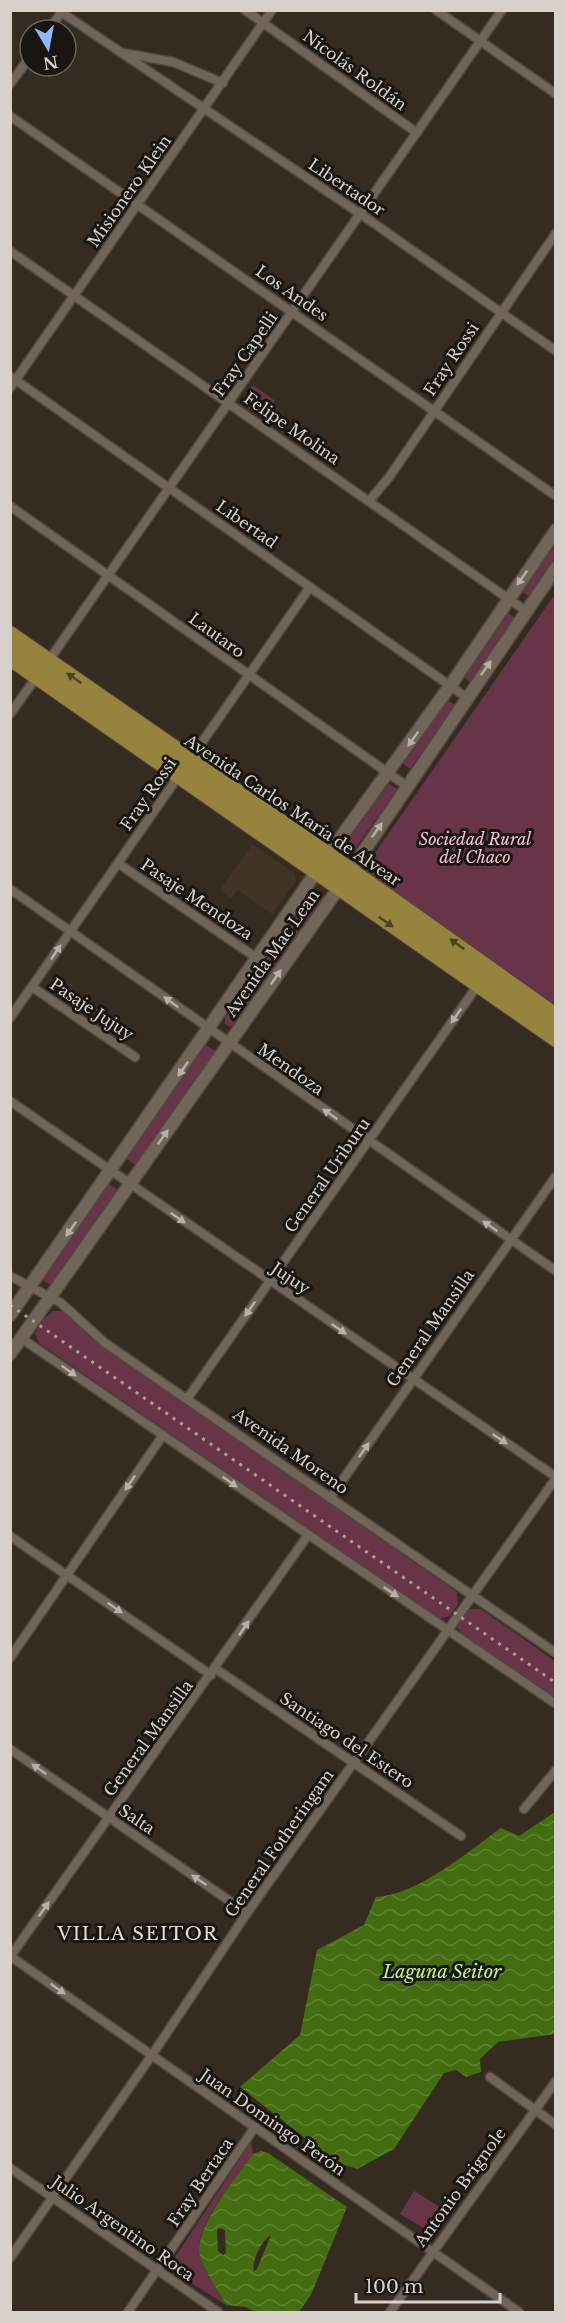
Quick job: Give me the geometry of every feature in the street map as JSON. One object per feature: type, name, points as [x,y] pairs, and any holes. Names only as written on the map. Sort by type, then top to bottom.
[{"type":"main road","name":"Avenida Mac Lean","points":[[10,1315],[112,1172],[323,864],[389,774],[555,530]]},
{"type":"main road","name":"Avenida Mac Lean","points":[[10,1354],[16,1336],[52,1297],[408,787],[466,697],[555,568]]},
{"type":"main road","name":"Avenida Carlos María de Alvear","points":[[10,633],[43,669]]},
{"type":"main road","name":"Avenida Carlos María de Alvear","points":[[10,648],[344,878],[555,1027]]},
{"type":"main road","name":"Avenida Carlos María de Alvear","points":[[10,659],[43,669]]},
{"type":"main road","name":"Avenida Carlos María de Alvear","points":[[484,977],[555,1015]]},
{"type":"main road","name":"Avenida Carlos María de Alvear","points":[[484,977],[555,1040]]},
{"type":"street","name":"Nicolás Roldán","points":[[245,10],[417,133]]},
{"type":"street","name":"Misionero Klein","points":[[10,388],[13,378],[139,203],[272,10]]},
{"type":"street","points":[[435,10],[555,94]]},
{"type":"street","name":"Fray Capelli","points":[[10,714],[362,215],[502,10]]},
{"type":"street","name":"Libertador","points":[[62,11],[204,110],[362,215],[555,351]]},
{"type":"street","name":"Libertador","points":[[119,52],[173,62],[223,83]]},
{"type":"street","name":"Los Andes","points":[[10,116],[139,203],[555,496]]},
{"type":"street","name":"Fray Rossi","points":[[370,500],[555,233]]},
{"type":"street","name":"Felipe Molina","points":[[10,251],[526,611]]},
{"type":"street","name":"Libertad","points":[[13,378],[466,697]]},
{"type":"street","name":"Lautaro","points":[[10,506],[408,787]]},
{"type":"street","name":"Fray Rossi","points":[[10,1018],[310,586]]},
{"type":"street","name":"Pasaje Mendoza","points":[[119,864],[258,959]]},
{"type":"street","name":"Mendoza","points":[[10,889],[555,1271]]},
{"type":"street","name":"General Uriburu","points":[[187,1399],[484,977]]},
{"type":"street","name":"Pasaje Jujuy","points":[[32,987],[135,1057]]},
{"type":"street","name":"Jujuy","points":[[10,1101],[555,1478]]},
{"type":"street","name":"General Mansilla","points":[[330,1498],[555,1176]]},
{"type":"street","name":"Avenida Moreno","points":[[10,1276],[52,1297],[105,1343],[555,1653]]},
{"type":"street","points":[[16,1336],[555,1704]]},
{"type":"street","points":[[10,1658],[163,1435]]},
{"type":"street","name":"General Fotheringam","points":[[10,2258],[54,2198],[248,1913],[470,1595],[555,1478]]},
{"type":"street","name":"General Mansilla","points":[[11,1956],[308,1535]]},
{"type":"street","name":"Santiago del Estero","points":[[10,1536],[461,1836]]},
{"type":"street","name":"Salta","points":[[10,1749],[248,1913]]},
{"type":"street","points":[[524,1809],[555,1770]]},
{"type":"street","name":"Juan Domingo Perón","points":[[11,1956],[519,2313]]},
{"type":"street","points":[[490,2077],[555,2125]]},
{"type":"street","name":"Antonio Brignole","points":[[390,2313],[431,2252],[555,2081]]},
{"type":"street","name":"Fray Bertaca","points":[[128,2313],[255,2127]]},
{"type":"street","name":"Julio Argentino Roca","points":[[10,2168],[218,2313]]},
{"type":"shaded area","points":[[253,844],[294,873],[296,881],[272,914],[238,890],[231,899],[219,890]]},
{"type":"green space","points":[[253,385],[275,401],[262,418],[240,402]]},
{"type":"green space","points":[[555,542],[555,560],[530,597],[521,591]]},
{"type":"green space","name":"Sociedad Rural del Chaco","points":[[555,594],[555,1004],[367,874],[366,866]]},
{"type":"green space","points":[[507,612],[515,618],[470,682],[462,676]]},
{"type":"green space","points":[[446,699],[455,705],[410,769],[402,763]]},
{"type":"green space","points":[[388,783],[397,789],[352,853],[343,847]]},
{"type":"green space","points":[[315,890],[325,896],[237,1023],[230,1027],[225,1024],[225,1018]]},
{"type":"green space","points":[[204,1044],[215,1051],[135,1165],[125,1158]]},
{"type":"green space","points":[[109,1184],[118,1190],[51,1286],[42,1279]]},
{"type":"green space","points":[[53,1311],[63,1311],[91,1338],[457,1592],[458,1604],[450,1616],[440,1619],[39,1343],[35,1333],[43,1319]]},
{"type":"green space","points":[[468,1609],[481,1609],[555,1661],[555,1697],[464,1636],[457,1627]]},
{"type":"green space","points":[[251,2142],[253,2154],[219,2200],[200,2239],[200,2257],[226,2305],[168,2268]]},
{"type":"green space","points":[[414,2191],[446,2211],[432,2233],[400,2214]]},
{"type":"water","name":"Laguna Seitor","points":[[555,1812],[555,2034],[498,2042],[480,2059],[481,2072],[466,2077],[456,2070],[444,2073],[394,2149],[357,2169],[334,2161],[240,2087],[300,2035],[317,1950],[364,1925],[376,1897],[409,1888],[442,1871],[501,1828],[519,1836]]},
{"type":"water","points":[[261,2151],[268,2153],[347,2207],[311,2295],[299,2312],[256,2312],[246,2307],[226,2305],[200,2257],[201,2239],[212,2213],[253,2154]],"holes":[[[219,2228],[225,2230],[226,2253],[223,2255],[218,2251],[217,2230]],[[271,2235],[257,2269],[254,2271],[258,2251]]]},
{"type":"railway","points":[[10,1305],[556,1683]]},
{"type":"district","name":"VILLA SEITOR","points":[[138,1934]]}]
